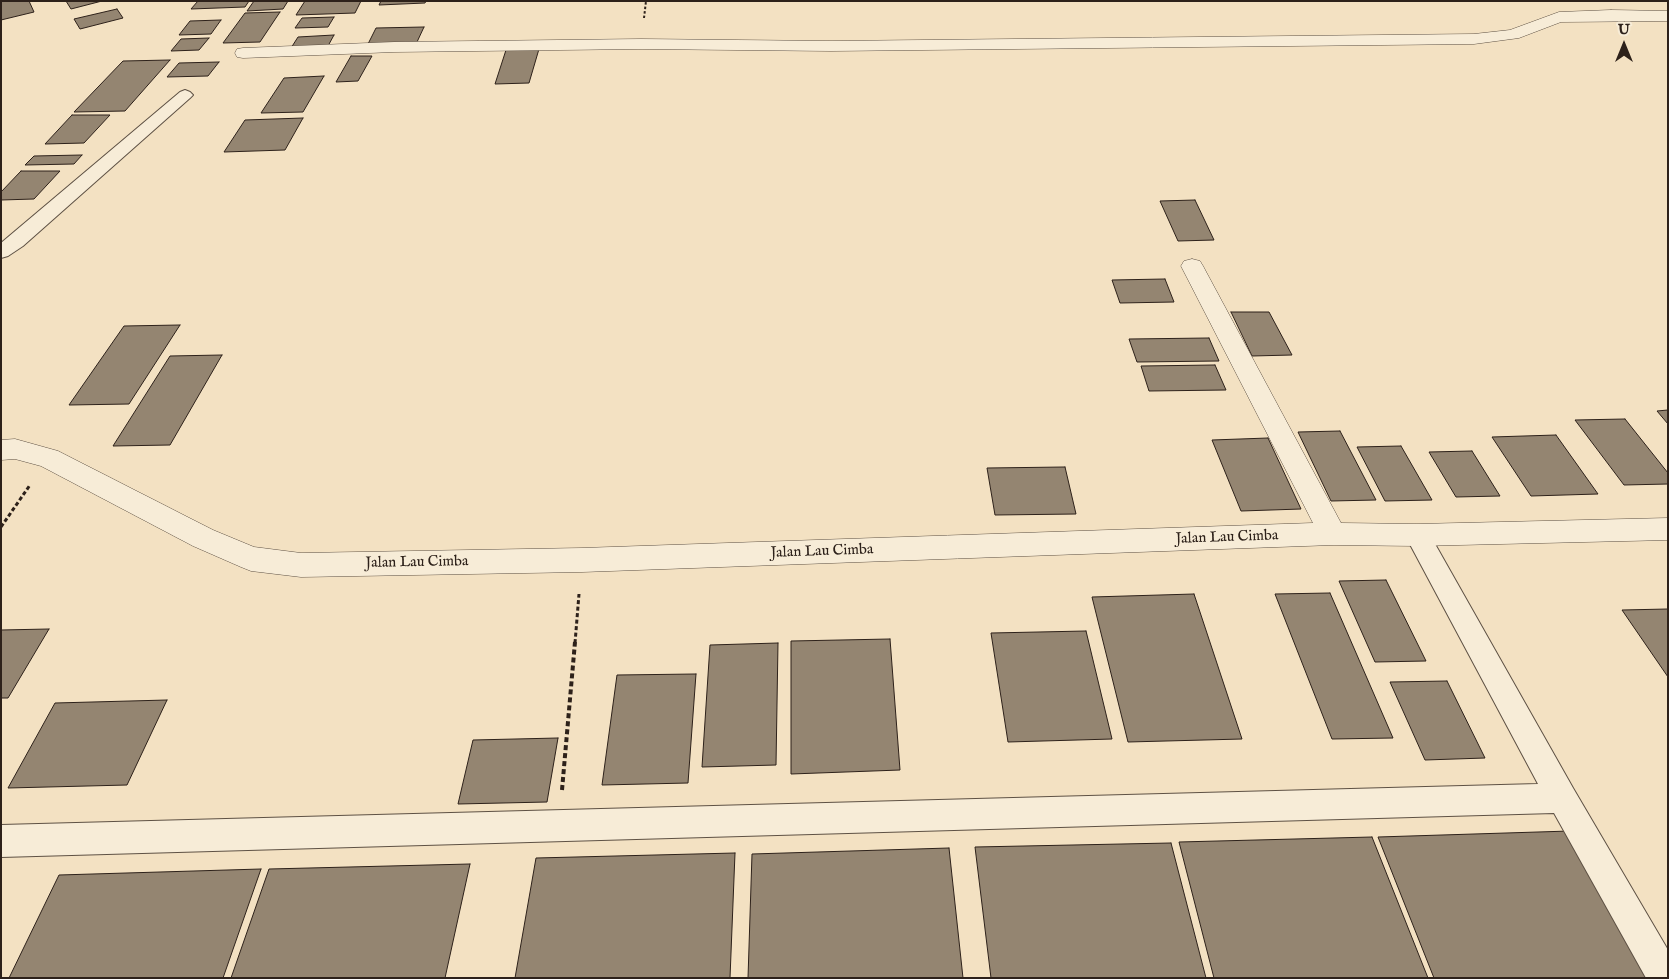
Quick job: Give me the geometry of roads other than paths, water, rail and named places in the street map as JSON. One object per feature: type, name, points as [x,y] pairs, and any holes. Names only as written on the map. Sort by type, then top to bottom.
[{"type":"street","points":[[243,53],[394,47],[641,44],[831,46],[1474,38],[1513,35],[1559,17],[1611,14],[1668,16]]},
{"type":"street","points":[[1192,266],[1333,534]]},
{"type":"street","name":"Jalan Lau Cimba","points":[[1,450],[15,449],[49,458],[203,538],[251,559],[300,565],[582,560],[1333,534],[1417,535],[1668,529]]},
{"type":"lane","points":[[1,252],[16,242],[185,95]]},
{"type":"lane","points":[[1417,535],[1562,798],[1665,978]]},
{"type":"lane","points":[[1,841],[1562,798]]}]
